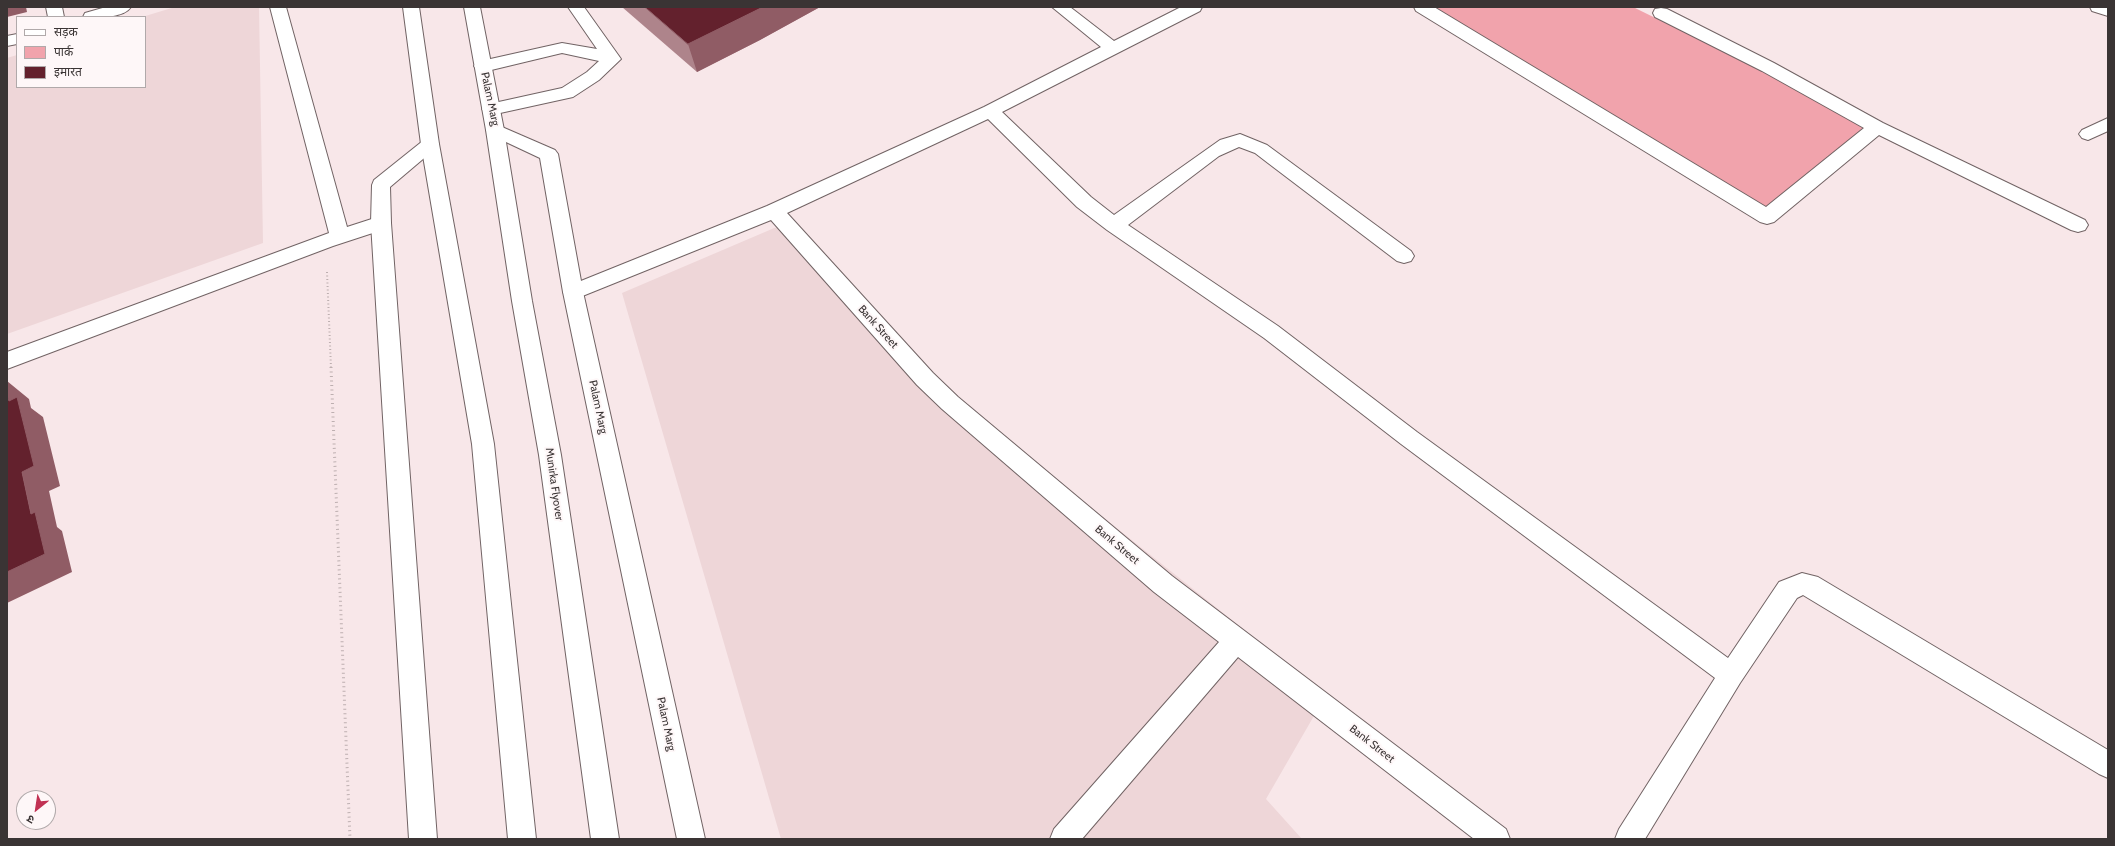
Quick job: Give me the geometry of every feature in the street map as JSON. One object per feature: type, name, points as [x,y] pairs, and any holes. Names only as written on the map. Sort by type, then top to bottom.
[{"type":"street","points":[[94,16],[123,7]]},
{"type":"street","points":[[278,7],[333,239]]},
{"type":"street","points":[[411,7],[430,144],[457,287],[483,444],[522,839]]},
{"type":"street","name":"Palam Marg","points":[[472,7],[493,119],[549,154],[573,292],[691,839]]},
{"type":"street","points":[[576,7],[612,59]]},
{"type":"street","points":[[1060,7],[1114,49]]},
{"type":"street","points":[[1422,7],[1767,217],[1878,127]]},
{"type":"street","points":[[2098,7],[2108,11]]},
{"type":"street","points":[[573,292],[774,211],[990,111],[1114,49],[1186,9]]},
{"type":"street","points":[[1661,13],[1768,67],[1878,127],[2078,225]]},
{"type":"street","points":[[483,66],[562,48],[584,51],[612,59]]},
{"type":"street","points":[[493,119],[567,93],[593,76],[612,59]]},
{"type":"street","points":[[990,111],[1084,202],[1114,225],[1271,332],[1433,456],[1731,674]]},
{"type":"street","name":"Munirka Flyover","points":[[493,119],[550,455],[604,839]]},
{"type":"street","points":[[2088,134],[2108,124]]},
{"type":"street","points":[[1114,225],[1212,152],[1226,144],[1240,140],[1261,149],[1404,256]]},
{"type":"street","points":[[423,839],[381,222],[381,185],[430,144]]},
{"type":"street","name":"Bank Street","points":[[774,211],[925,379],[950,403],[1163,584],[1496,839]]},
{"type":"street","points":[[7,361],[381,222]]},
{"type":"street","points":[[1629,839],[1731,674],[1788,590],[1802,584],[1809,586],[2108,765]]},
{"type":"street","points":[[1064,839],[1237,640]]},
{"type":"path","points":[[333,239],[350,839]]},
{"type":"shaded area","points":[[175,7],[259,7],[263,243],[7,334],[7,58],[16,55],[16,88],[146,88],[145,16]]},
{"type":"shaded area","points":[[793,220],[901,356],[1326,695],[1266,799],[1302,839],[781,839],[622,293]]},
{"type":"green space","points":[[1425,7],[1633,7],[1877,127],[1767,217]]},
{"type":"building","points":[[645,7],[763,7],[688,44]]},
{"type":"building","points":[[7,394],[9,401],[17,397],[34,466],[22,472],[31,514],[35,512],[45,554],[7,572]]}]
